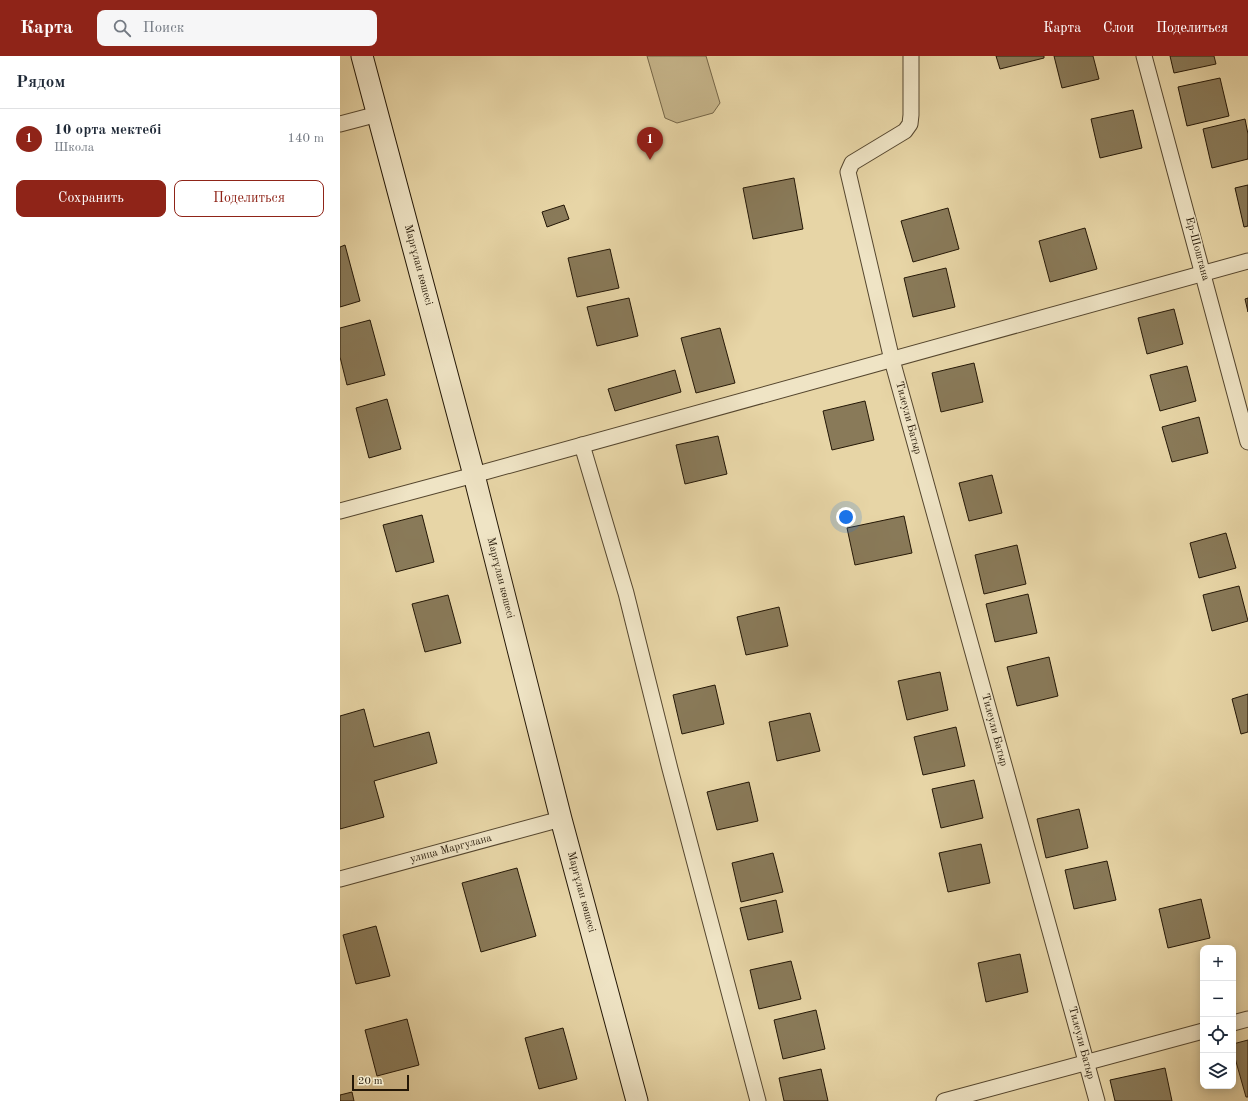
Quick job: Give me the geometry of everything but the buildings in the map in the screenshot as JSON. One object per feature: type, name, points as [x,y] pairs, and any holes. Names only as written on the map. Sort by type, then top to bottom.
[{"type":"main road","name":"Марғұлан көшесі","points":[[362,56],[474,476],[561,818],[637,1101]]},
{"type":"street","name":"Тилеули Батыр","points":[[911,56],[910,124],[905,131],[852,163],[848,172],[892,360],[1097,1101]]},
{"type":"street","name":"Ер-Шоштана","points":[[1144,56],[1204,273],[1248,442]]},
{"type":"street","points":[[340,124],[378,114]]},
{"type":"street","points":[[340,511],[474,476],[1248,261]]},
{"type":"street","points":[[582,445],[626,593],[670,769],[758,1101]]},
{"type":"street","name":"улица Маргулана","points":[[340,879],[561,818]]},
{"type":"street","points":[[1236,1022],[1248,1019]]},
{"type":"street","points":[[944,1101],[1200,1032]]},
{"type":"shaded area","points":[[647,56],[706,56],[720,103],[713,113],[677,123],[665,118]]},
{"type":"place","name":"10 орта мектебі","points":[[650,160]]}]
